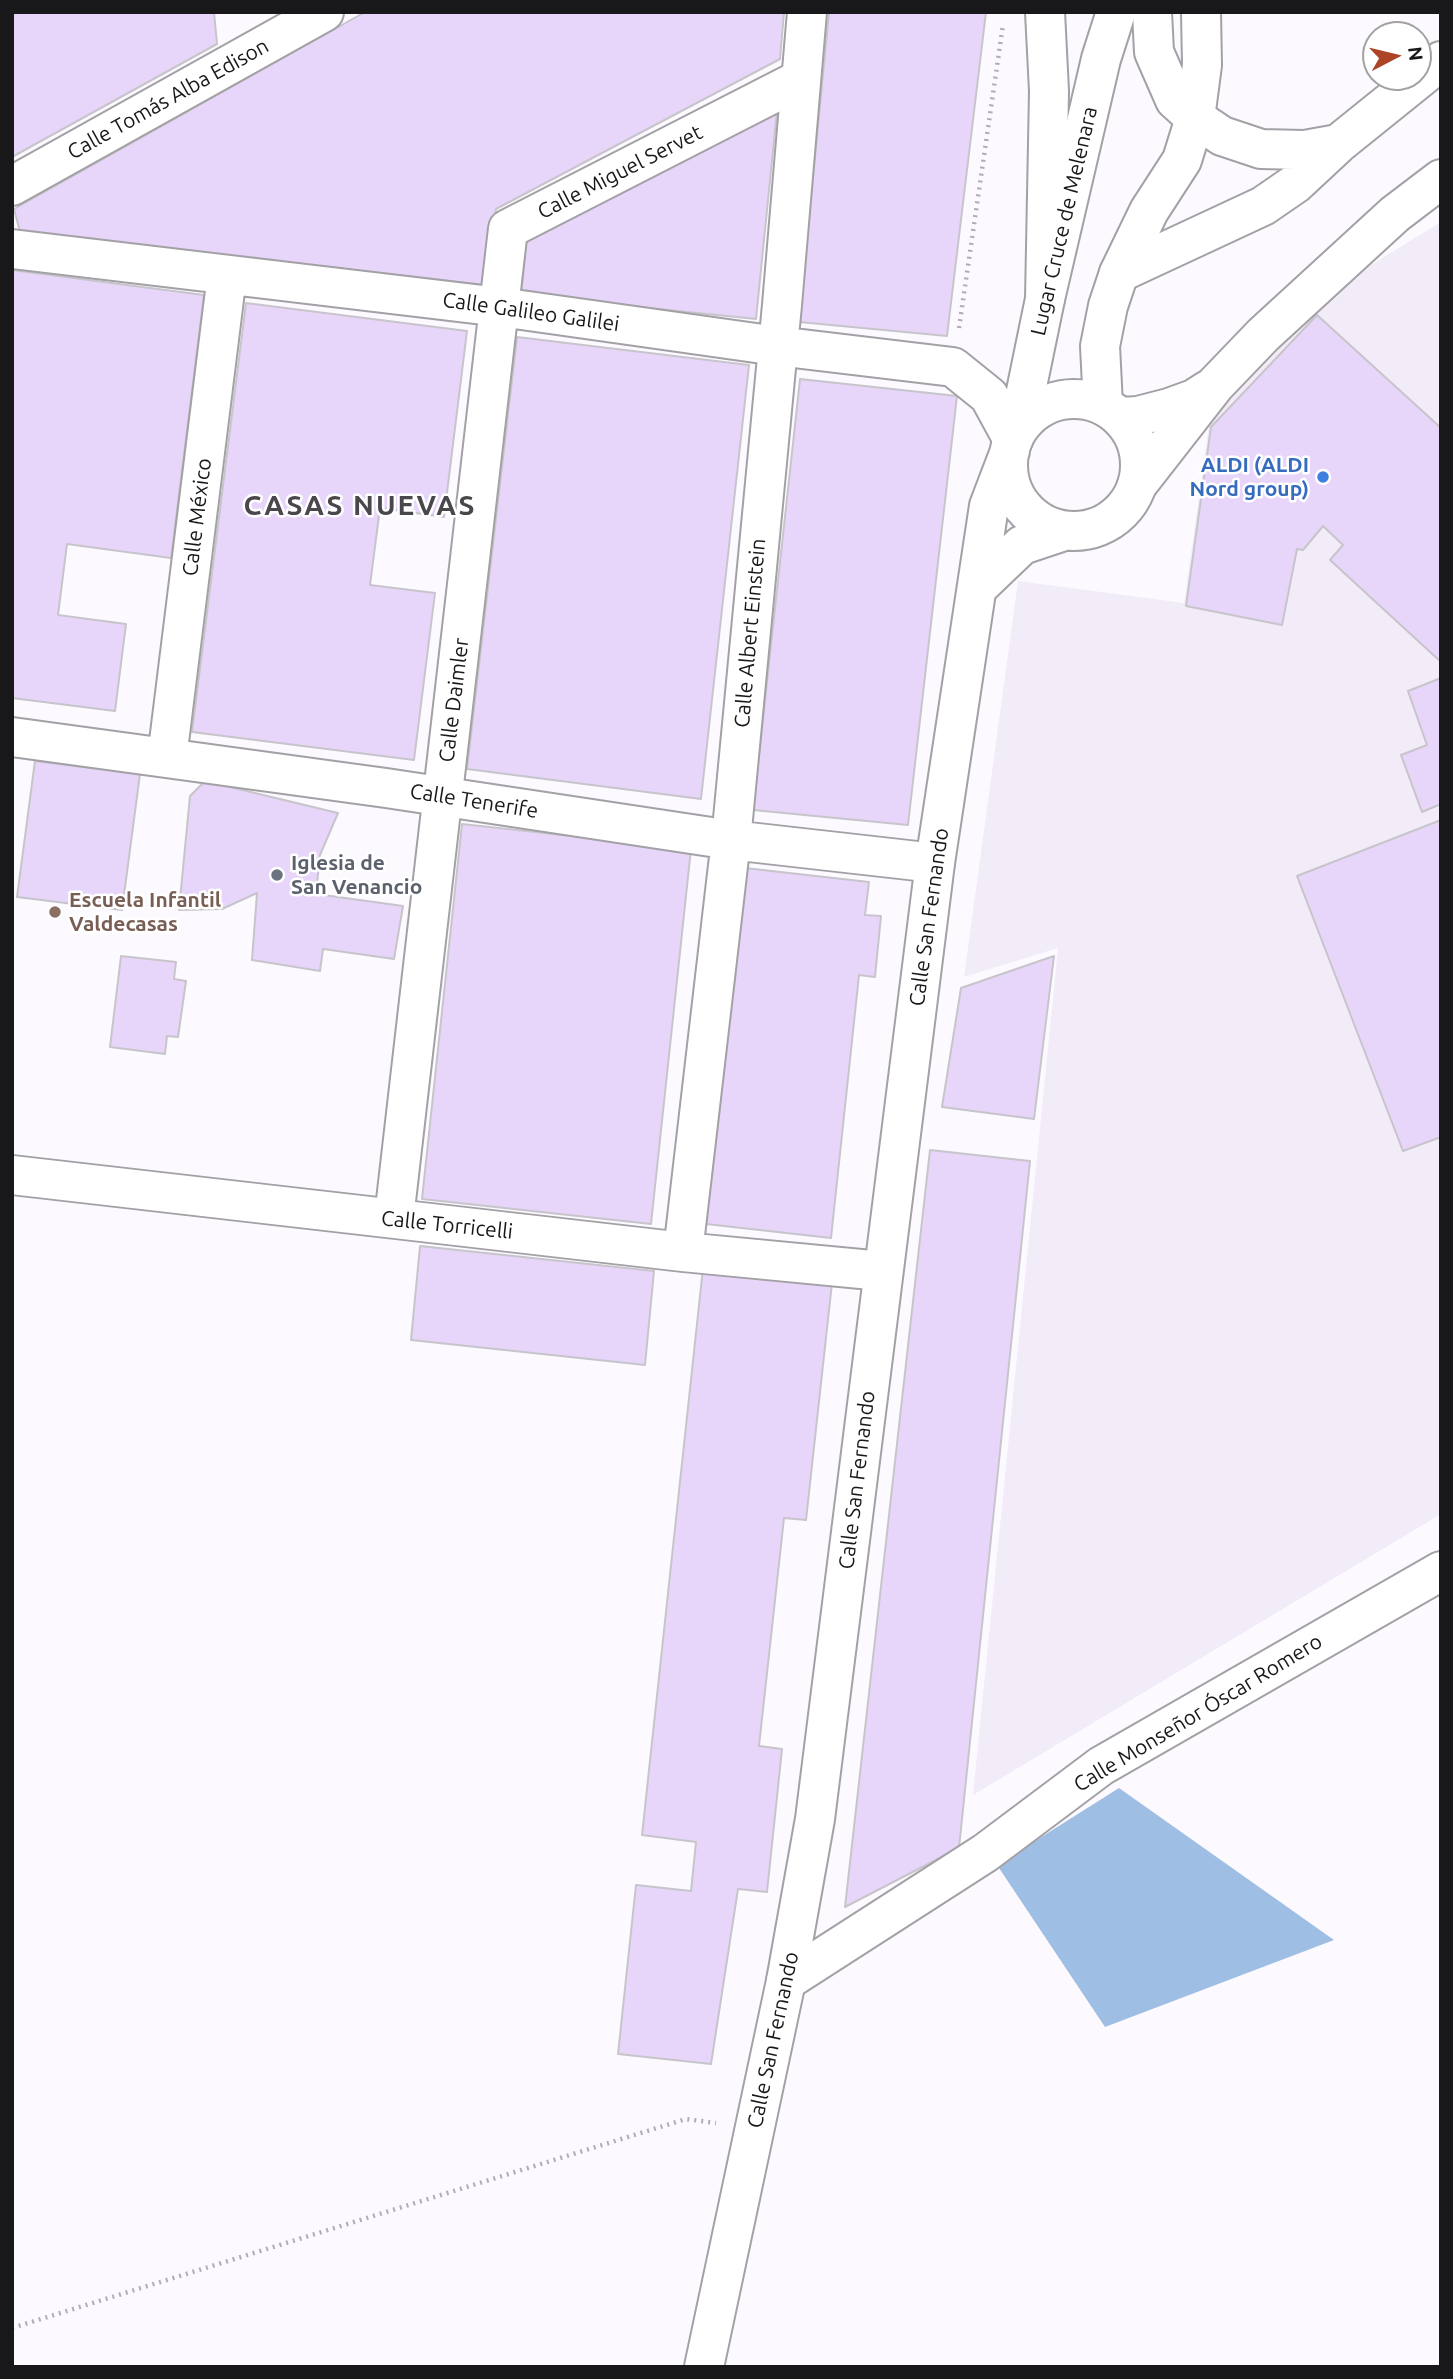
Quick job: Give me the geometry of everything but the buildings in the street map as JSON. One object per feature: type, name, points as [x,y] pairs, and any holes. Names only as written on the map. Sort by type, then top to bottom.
[{"type":"main road","name":"Calle Tomás Alba Edison","points":[[12,186],[324,12]]},
{"type":"main road","name":"Calle Albert Einstein","points":[[683,1252],[731,840],[807,12]]},
{"type":"main road","points":[[1045,12],[1049,91],[1045,299]]},
{"type":"main road","name":"Lugar Cruce de Melenara","points":[[1014,440],[1101,59],[1116,12]]},
{"type":"main road","points":[[1152,12],[1154,52],[1175,100],[1195,118],[1222,136],[1261,149],[1305,150],[1338,144]]},
{"type":"main road","points":[[1137,485],[1140,467],[1138,449],[1131,432],[1111,411],[1100,346],[1108,306],[1119,273],[1150,211],[1182,159],[1195,118],[1202,65],[1201,12]]},
{"type":"main road","points":[[1119,273],[1263,205],[1294,184],[1338,144],[1441,61]]},
{"type":"main road","name":"Calle Miguel Servet","points":[[500,307],[508,229],[801,79]]},
{"type":"main road","points":[[978,587],[1022,545],[1064,531],[1083,531],[1101,526],[1117,516],[1129,502],[1137,485],[1216,385],[1263,335],[1395,214],[1441,179]]},
{"type":"main road","name":"Calle Galileo Galilei","points":[[12,250],[500,307],[777,346],[953,367]]},
{"type":"main road","name":"Calle México","points":[[167,758],[227,275]]},
{"type":"main road","name":"Calle Daimler","points":[[394,1218],[500,307]]},
{"type":"main road","points":[[953,367],[989,396],[1014,440]]},
{"type":"main road","points":[[1064,531],[1044,524],[1027,511],[1015,493],[1009,472],[1014,440],[1031,415],[1046,405],[1066,399],[1085,399],[1111,411],[1138,416],[1194,399],[1216,385]]},
{"type":"main road","name":"Calle San Fernando","points":[[704,2367],[786,1981],[815,1819],[935,863],[989,506],[1014,440]]},
{"type":"main road","name":"Calle Tenerife","points":[[12,737],[731,840],[935,863]]},
{"type":"main road","name":"Calle Torricelli","points":[[12,1175],[683,1252],[882,1271]]},
{"type":"main road","name":"Calle Monseñor Óscar Romero","points":[[786,1981],[985,1853],[1101,1766],[1441,1571]]},
{"type":"path","points":[[953,367],[1005,12]]},
{"type":"path","points":[[12,2328],[685,2119],[755,2128]]},
{"type":"shaded area","points":[[1441,222],[1441,1514],[973,1795],[1058,948],[964,977],[1018,581],[1184,603],[1210,417],[1335,287]]},
{"type":"water","points":[[1119,1788],[1334,1940],[1105,2027],[997,1865]]},
{"type":"place","name":"ALDI (ALDI Nord group)","points":[[1323,477]]},
{"type":"place","name":"Iglesia de San Venancio","points":[[277,875]]},
{"type":"place","name":"Escuela Infantil Valdecasas","points":[[55,912]]},
{"type":"district","name":"CASAS NUEVAS","points":[[360,506]]}]
